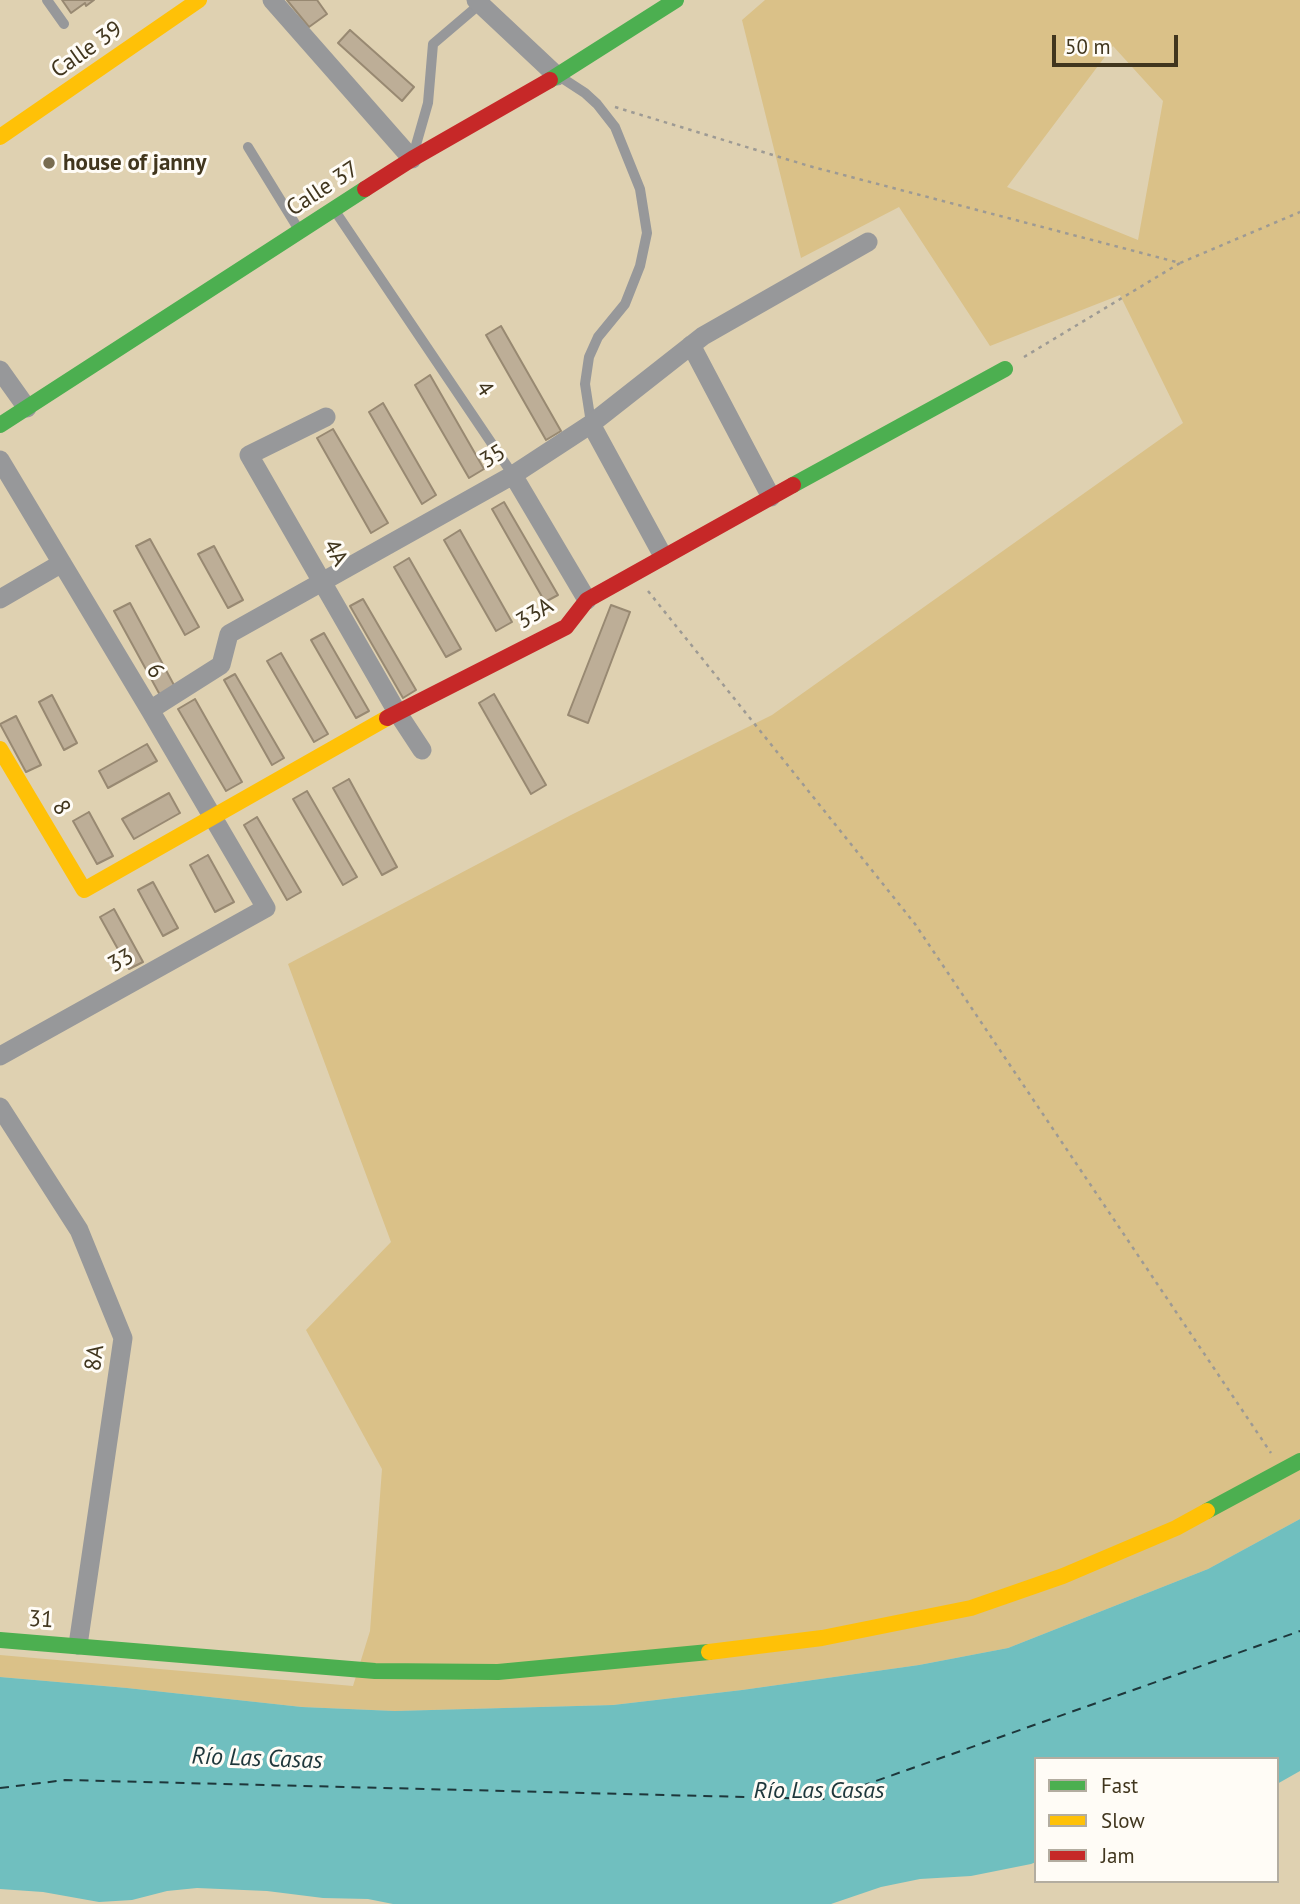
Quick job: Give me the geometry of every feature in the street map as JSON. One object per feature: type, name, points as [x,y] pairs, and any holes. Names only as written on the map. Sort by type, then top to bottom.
[{"type":"street","name":"Calle 39","points":[[0,137],[199,0]]},
{"type":"street","points":[[272,0],[412,159]]},
{"type":"street","name":"Calle 37","points":[[0,425],[412,159],[557,76],[676,0]]},
{"type":"street","points":[[478,2],[557,76]]},
{"type":"street","name":"35","points":[[150,709],[221,665],[229,634],[513,475],[591,424],[703,336],[868,242]]},
{"type":"street","points":[[691,345],[771,497]]},
{"type":"street","name":"33A","points":[[83,890],[397,712],[566,626],[587,600],[633,573],[1005,369]]},
{"type":"street","points":[[0,370],[27,408]]},
{"type":"street","name":"4A","points":[[326,417],[249,455],[397,712],[422,750]]},
{"type":"street","points":[[591,424],[663,556]]},
{"type":"street","name":"6","points":[[0,460],[150,709],[265,908]]},
{"type":"street","name":"4","points":[[513,475],[587,600]]},
{"type":"street","points":[[0,599],[62,563]]},
{"type":"street","name":"8","points":[[0,749],[83,890]]},
{"type":"street","name":"33","points":[[0,1056],[265,908]]},
{"type":"street","name":"8A","points":[[0,1107],[79,1230],[123,1338],[78,1645]]},
{"type":"street","name":"31","points":[[0,1640],[375,1671],[498,1672],[665,1657],[822,1638],[971,1608],[1063,1576],[1176,1528],[1300,1461]]},
{"type":"lane","points":[[47,0],[64,24]]},
{"type":"lane","points":[[412,159],[428,103],[433,44],[478,2]]},
{"type":"lane","points":[[557,76],[584,93],[601,108],[615,127],[634,170],[644,208],[647,233],[640,266],[625,304],[598,337],[589,357],[585,384],[591,424]]},
{"type":"lane","points":[[248,147],[300,231]]},
{"type":"lane","name":"4","points":[[334,209],[513,475]]},
{"type":"path","points":[[601,108],[617,106],[810,166],[1180,263]]},
{"type":"path","points":[[1005,369],[1180,263],[1300,212]]},
{"type":"path","points":[[633,573],[915,924],[1282,1470]]},
{"type":"shaded area","points":[[765,0],[1300,0],[1300,1519],[1208,1569],[1008,1648],[919,1665],[742,1690],[613,1705],[395,1711],[302,1707],[0,1677],[0,1655],[353,1686],[370,1631],[382,1469],[306,1330],[391,1242],[288,964],[571,815],[772,715],[1183,423],[1120,295],[990,346],[899,207],[801,258],[742,20]],"holes":[[[1113,46],[1163,101],[1138,240],[1007,187]]]},
{"type":"water","name":"Río Las Casas","points":[[1300,1519],[1300,1771],[1279,1783],[1279,1757],[1034,1757],[1034,1863],[1031,1864],[971,1876],[920,1879],[881,1887],[831,1904],[393,1904],[368,1899],[197,1888],[167,1891],[132,1900],[99,1902],[43,1892],[0,1889],[0,1677],[302,1707],[395,1711],[613,1705],[919,1665],[1008,1648],[1208,1569]]},
{"type":"building","points":[[62,0],[94,0],[71,13]]},
{"type":"building","points":[[287,0],[317,0],[327,14],[309,27]]},
{"type":"building","points":[[350,30],[414,87],[402,101],[338,43]]},
{"type":"building","points":[[501,326],[561,431],[546,440],[486,335]]},
{"type":"building","points":[[430,375],[484,469],[469,478],[415,385]]},
{"type":"building","points":[[383,403],[436,495],[422,504],[369,412]]},
{"type":"building","points":[[333,429],[388,523],[371,533],[317,438]]},
{"type":"building","points":[[504,502],[558,595],[545,602],[492,509]]},
{"type":"building","points":[[460,530],[512,622],[496,631],[444,540]]},
{"type":"building","points":[[150,539],[199,627],[185,635],[136,546]]},
{"type":"building","points":[[214,546],[243,600],[228,608],[198,554]]},
{"type":"building","points":[[409,558],[461,649],[446,657],[394,567]]},
{"type":"building","points":[[363,599],[416,690],[403,698],[350,606]]},
{"type":"building","points":[[130,603],[175,687],[160,695],[114,611]]},
{"type":"building","points":[[611,605],[630,612],[588,723],[568,715]]},
{"type":"building","points":[[324,633],[369,711],[356,718],[311,640]]},
{"type":"building","points":[[281,653],[328,734],[314,742],[267,661]]},
{"type":"building","points":[[235,674],[284,758],[272,765],[224,680]]},
{"type":"building","points":[[494,694],[546,785],[531,794],[479,703]]},
{"type":"building","points":[[52,695],[77,743],[64,750],[39,702]]},
{"type":"building","points":[[195,699],[242,782],[226,791],[178,709]]},
{"type":"building","points":[[16,716],[41,765],[26,772],[0,724]]},
{"type":"building","points":[[147,744],[157,761],[108,788],[99,771]]},
{"type":"building","points":[[349,779],[397,867],[382,875],[333,788]]},
{"type":"building","points":[[307,791],[357,877],[343,885],[293,799]]},
{"type":"building","points":[[169,793],[180,813],[134,839],[122,819]]},
{"type":"building","points":[[89,812],[113,856],[97,864],[73,821]]},
{"type":"building","points":[[257,817],[301,892],[287,900],[244,825]]},
{"type":"building","points":[[208,855],[234,902],[215,912],[190,865]]},
{"type":"building","points":[[153,882],[178,928],[163,936],[138,890]]},
{"type":"building","points":[[114,909],[143,962],[129,969],[100,917]]},
{"type":"ferry route","points":[[0,1788],[65,1780],[825,1799],[1300,1631]]},
{"type":"traffic: fast","points":[[550,80],[676,0]]},
{"type":"traffic: fast","points":[[0,425],[365,189]]},
{"type":"traffic: fast","points":[[793,485],[1005,369]]},
{"type":"traffic: fast","points":[[1207,1511],[1300,1461]]},
{"type":"traffic: fast","points":[[0,1640],[375,1671],[498,1672],[709,1652]]},
{"type":"traffic: slow","points":[[0,137],[199,0]]},
{"type":"traffic: slow","points":[[0,749],[84,890],[387,718]]},
{"type":"traffic: slow","points":[[709,1652],[822,1638],[971,1608],[1063,1576],[1176,1528],[1207,1511]]},
{"type":"traffic: jam","points":[[365,189],[550,80]]},
{"type":"traffic: jam","points":[[387,718],[566,627],[587,600],[793,485]]},
{"type":"place","name":"house of janny","points":[[49,163]]}]
